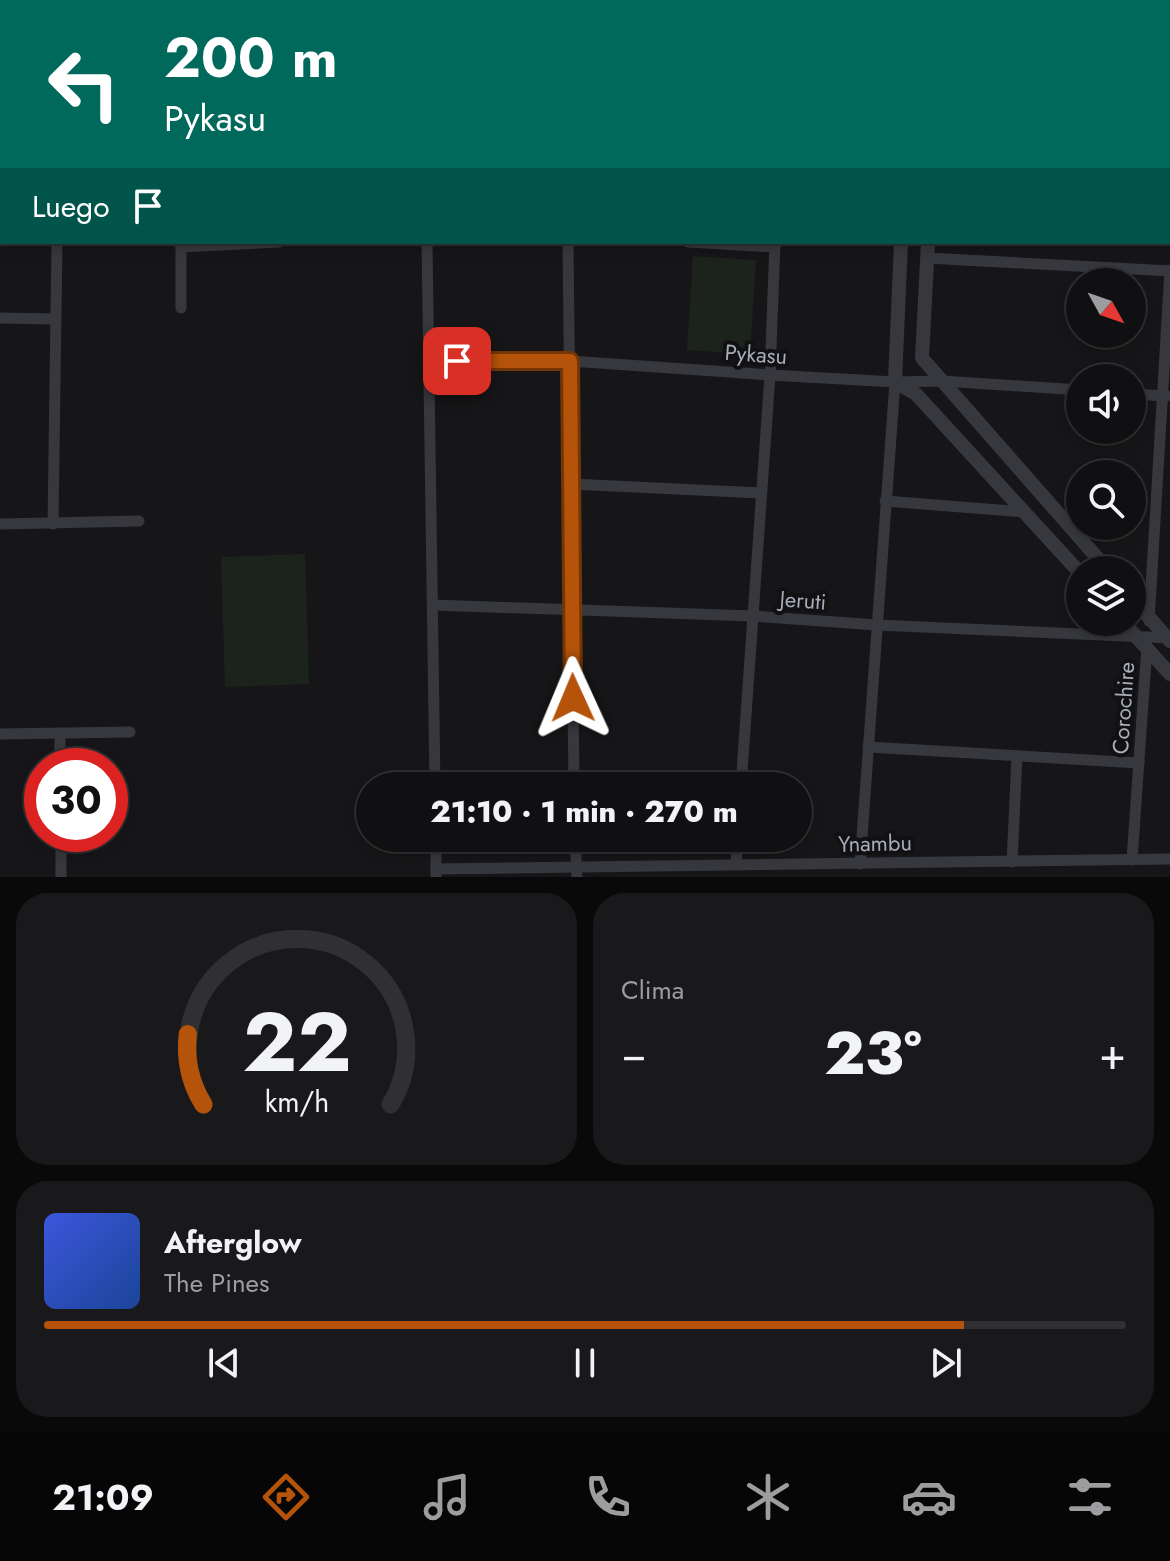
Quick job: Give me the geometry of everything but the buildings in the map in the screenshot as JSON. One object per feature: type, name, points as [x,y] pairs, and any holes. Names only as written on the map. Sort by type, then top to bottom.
[{"type":"street","points":[[53,524],[57,244]]},
{"type":"street","points":[[181,244],[181,308]]},
{"type":"street","points":[[427,244],[435,772]]},
{"type":"street","points":[[568,244],[574,772]]},
{"type":"street","points":[[742,772],[770,375],[775,244]]},
{"type":"street","points":[[860,864],[895,382],[901,244]]},
{"type":"street","points":[[928,244],[922,358],[1096,556]]},
{"type":"street","points":[[927,258],[1170,271]]},
{"type":"street","name":"Corochire","points":[[1132,860],[1144,640],[1149,618],[1166,396],[1170,271]]},
{"type":"street","points":[[0,318],[55,319]]},
{"type":"street","name":"Pykasu","points":[[428,360],[570,361],[770,375],[1066,389]]},
{"type":"street","points":[[895,382],[916,394],[1066,557]]},
{"type":"street","points":[[1146,395],[1166,396]]},
{"type":"street","points":[[571,484],[761,493]]},
{"type":"street","points":[[885,501],[1025,512]]},
{"type":"street","points":[[0,524],[139,521]]},
{"type":"street","name":"Jeruti","points":[[433,605],[753,616],[1169,639]]},
{"type":"street","points":[[1146,614],[1169,639]]},
{"type":"street","points":[[1139,636],[1170,674]]},
{"type":"street","points":[[0,734],[130,732]]},
{"type":"street","points":[[60,733],[60,748]]},
{"type":"street","points":[[868,747],[1139,763]]},
{"type":"street","points":[[1012,862],[1017,756]]},
{"type":"street","points":[[61,852],[61,877]]},
{"type":"street","points":[[436,852],[436,873]]},
{"type":"street","points":[[736,864],[737,852]]},
{"type":"street","name":"Ynambu","points":[[436,873],[736,864],[1170,859]]},
{"type":"shaded area","points":[[693,256],[756,260],[750,354],[687,350]]},
{"type":"shaded area","points":[[305,554],[309,684],[225,687],[221,557]]},
{"type":"route","points":[[457,361],[570,361],[573,698]]}]
